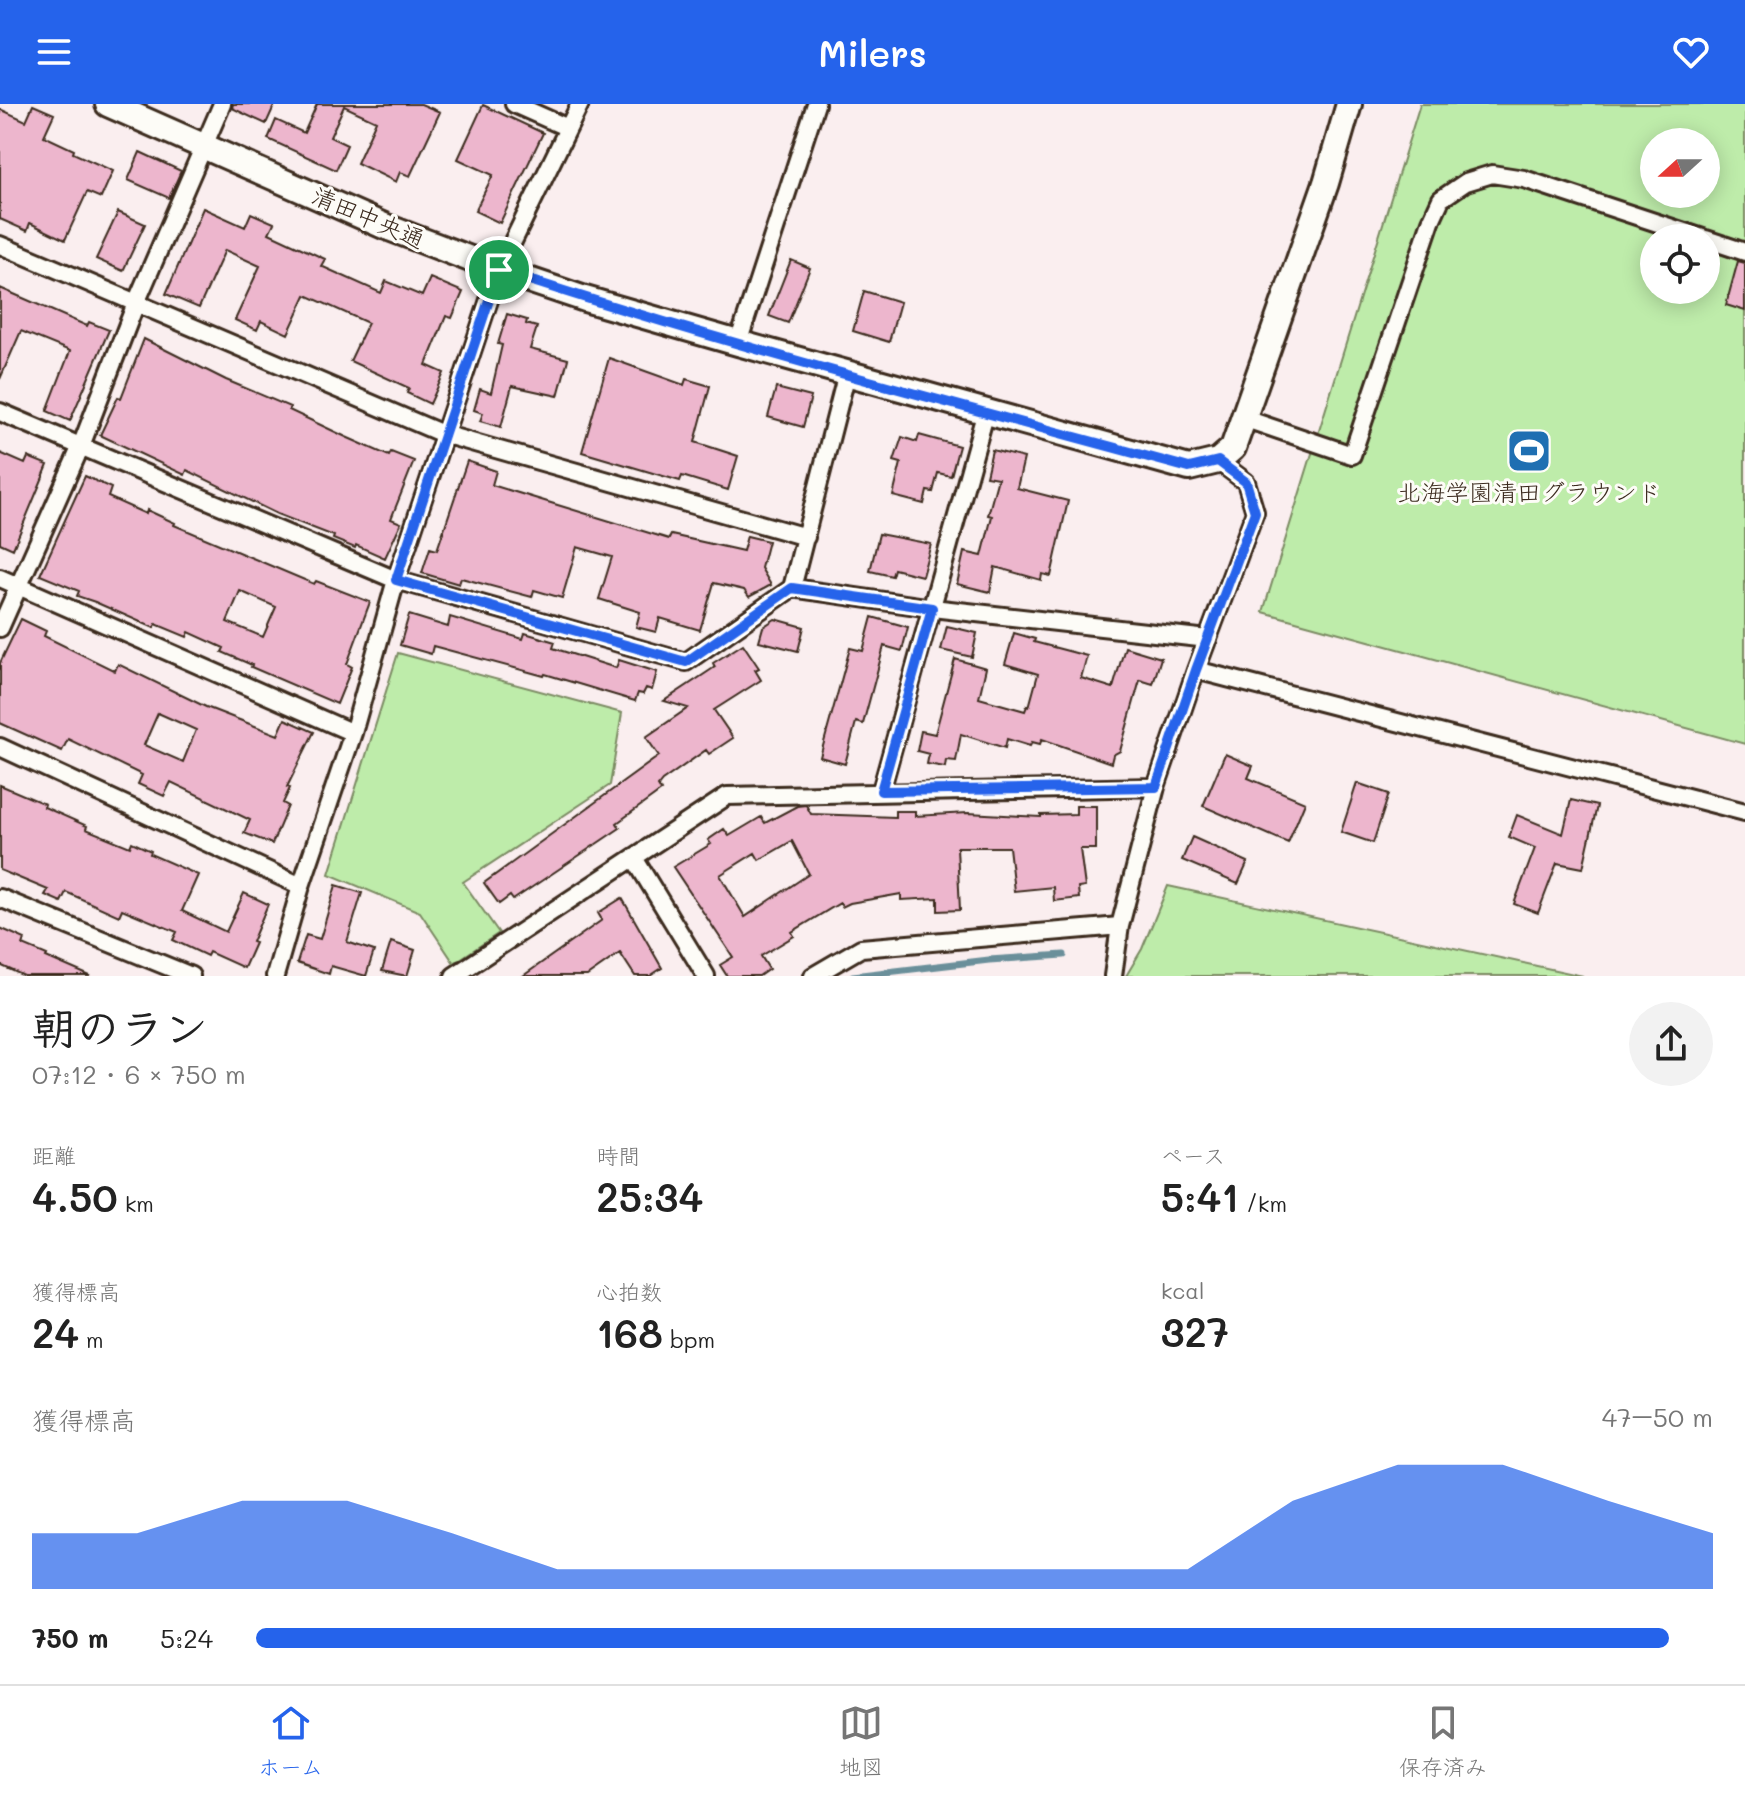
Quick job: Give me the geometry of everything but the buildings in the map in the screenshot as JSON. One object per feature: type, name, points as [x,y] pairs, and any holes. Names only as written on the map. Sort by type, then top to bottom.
[{"type":"street","name":"清田中央通","points":[[108,104],[384,226],[585,299],[1189,468],[1225,454]]},
{"type":"street","points":[[0,628],[81,446],[136,303],[222,104]]},
{"type":"street","points":[[514,104],[568,128]]},
{"type":"street","points":[[275,976],[301,886],[353,733],[396,580],[499,270],[580,104]]},
{"type":"street","points":[[738,343],[816,104]]},
{"type":"street","points":[[1113,976],[1120,926],[1156,787],[1255,512],[1246,482],[1225,454],[1243,418],[1326,183],[1349,104]]},
{"type":"street","points":[[1243,418],[1352,455],[1431,221],[1441,199],[1466,182],[1492,174],[1524,179],[1659,224]]},
{"type":"street","points":[[1720,244],[1745,252]]},
{"type":"street","points":[[0,245],[443,434],[806,537]]},
{"type":"street","points":[[0,412],[396,580],[686,662],[792,588],[847,373]]},
{"type":"street","points":[[881,791],[986,411]]},
{"type":"street","points":[[0,578],[353,733]]},
{"type":"street","points":[[792,588],[932,608],[1208,639]]},
{"type":"street","points":[[1196,670],[1745,812]]},
{"type":"street","points":[[0,747],[301,886]]},
{"type":"street","points":[[454,976],[727,796],[1156,787]]},
{"type":"street","points":[[634,858],[706,976]]},
{"type":"street","points":[[0,898],[191,976]]},
{"type":"street","points":[[813,976],[861,948],[1120,926]]},
{"type":"green space","name":"北海学園清田グラウンド","points":[[1420,104],[1745,104],[1745,744],[1263,612]]},
{"type":"green space","points":[[398,653],[622,713],[610,785],[463,882],[499,933],[454,963],[420,912],[329,874]]},
{"type":"green space","points":[[1168,886],[1583,976],[1126,976],[1142,949]]},
{"type":"waterway","points":[[853,976],[989,960],[1064,955]]},
{"type":"place","name":"北海学園清田グラウンド","points":[[1529,451]]},
{"type":"route","points":[[499,270],[585,299],[738,343],[1189,468],[1218,461],[1246,482],[1255,512],[1156,787],[881,791],[932,608],[792,588],[686,662],[396,580],[499,270]]}]
